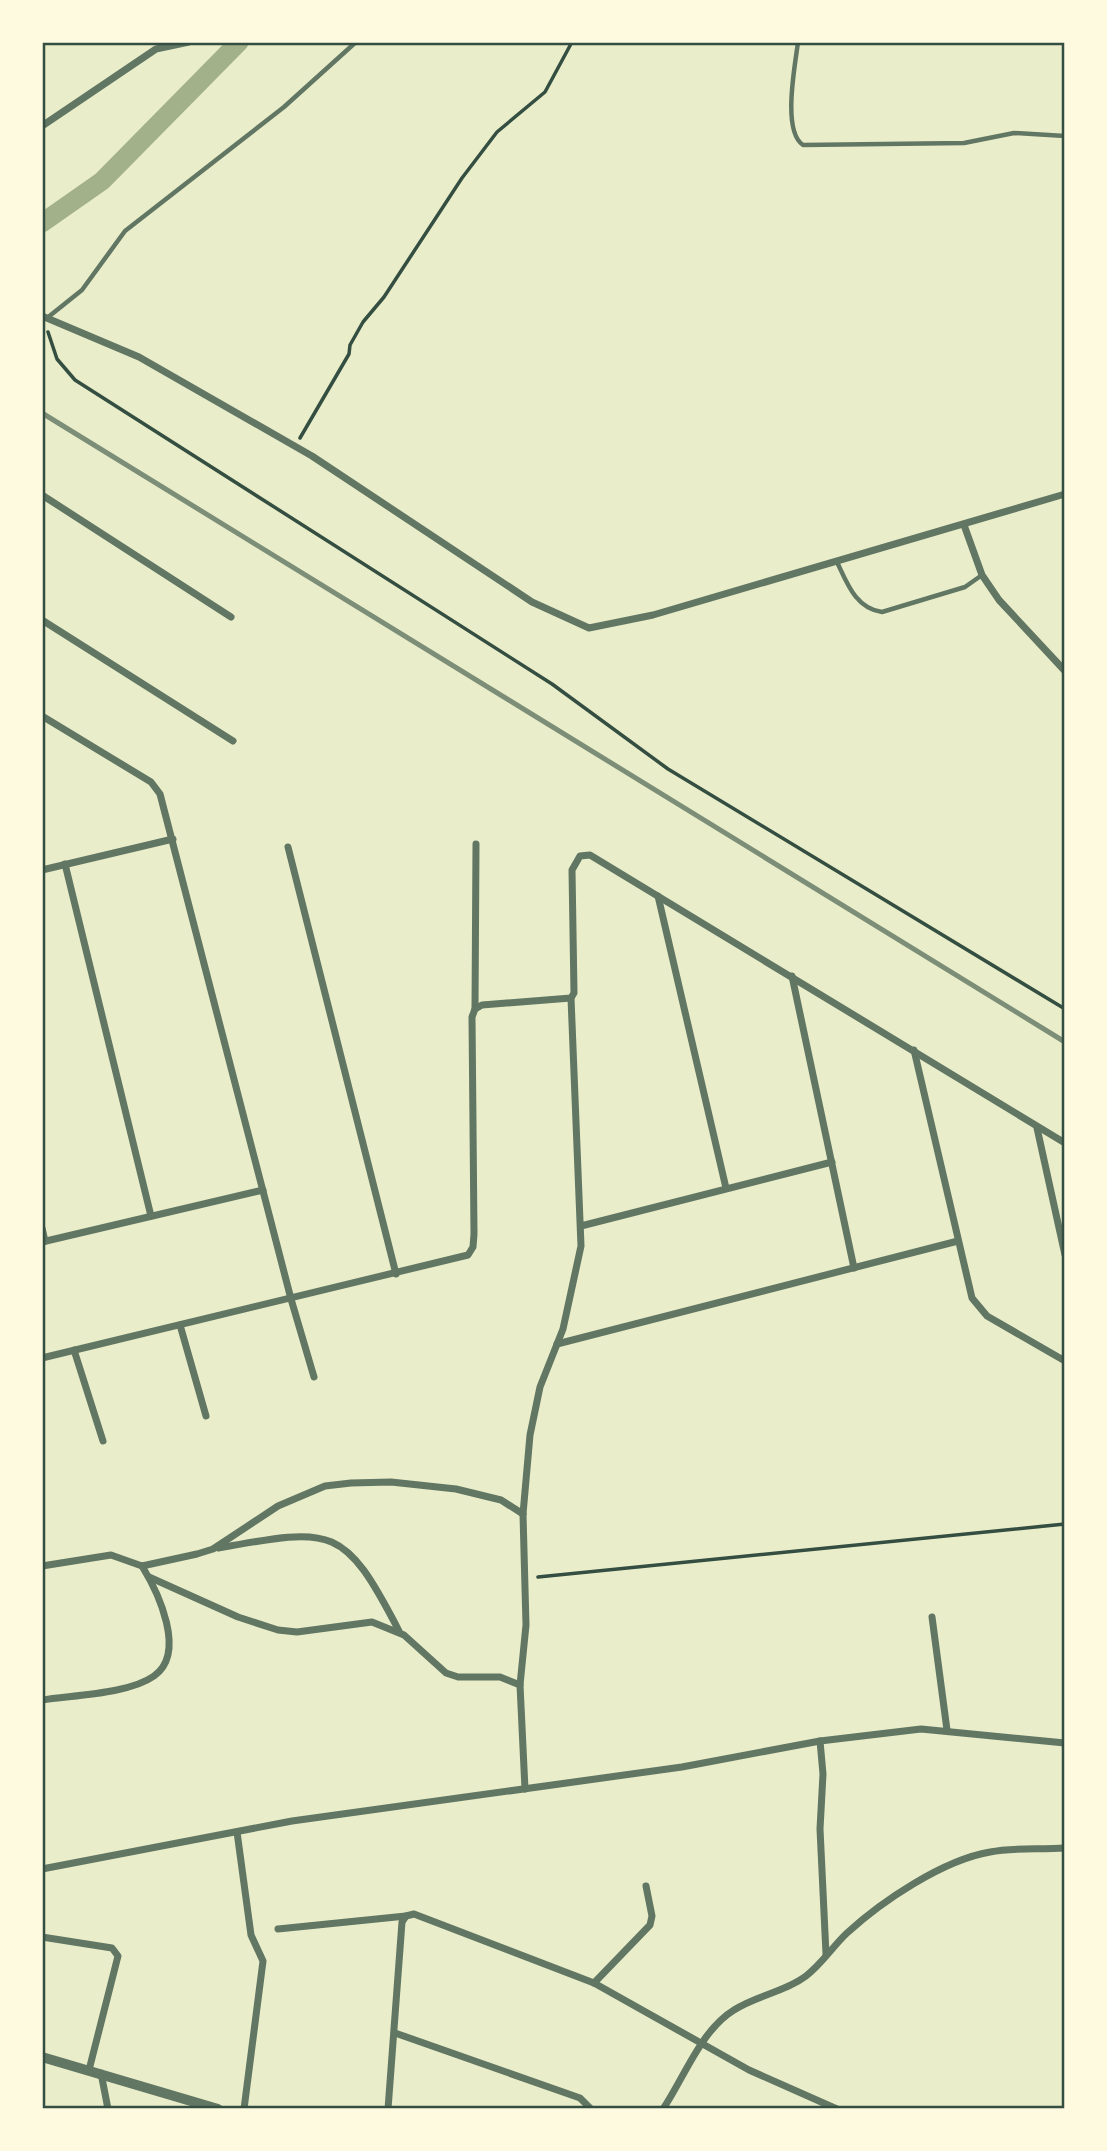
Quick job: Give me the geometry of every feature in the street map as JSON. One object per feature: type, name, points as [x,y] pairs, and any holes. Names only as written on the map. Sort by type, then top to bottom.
[{"type":"street","points":[[42,126],[156,50],[189,42]]},
{"type":"street","points":[[44,317],[139,357],[295,446],[532,602],[589,628],[653,615],[1065,494]]},
{"type":"street","points":[[42,495],[231,617]]},
{"type":"street","points":[[964,525],[982,575],[999,600],[1065,671]]},
{"type":"street","points":[[42,620],[233,741]]},
{"type":"street","points":[[42,716],[151,782],[160,794],[291,1299],[314,1377]]},
{"type":"street","points":[[42,870],[173,839]]},
{"type":"street","points":[[42,1358],[468,1255],[473,1247],[472,1017],[475,1009],[477,844]]},
{"type":"street","points":[[288,847],[397,1274]]},
{"type":"street","points":[[525,1789],[520,1685],[526,1625],[523,1514],[530,1435],[540,1387],[573,1292],[581,1226],[571,998],[574,993],[572,870],[575,860],[590,855],[1065,1143]]},
{"type":"street","points":[[65,864],[151,1216]]},
{"type":"street","points":[[658,896],[726,1188]]},
{"type":"street","points":[[792,976],[854,1268]]},
{"type":"street","points":[[475,1009],[482,1005],[571,998]]},
{"type":"street","points":[[914,1050],[972,1298],[977,1308],[1065,1361]]},
{"type":"street","points":[[1037,1128],[1065,1255]]},
{"type":"street","points":[[581,1226],[832,1162]]},
{"type":"street","points":[[42,1228],[43,1242],[263,1190]]},
{"type":"street","points":[[557,1343],[958,1241]]},
{"type":"street","points":[[180,1325],[206,1416]]},
{"type":"street","points":[[74,1350],[103,1441]]},
{"type":"street","points":[[213,1549],[278,1506],[326,1486],[351,1483],[391,1482],[456,1489],[501,1500],[523,1514]]},
{"type":"street","points":[[42,1566],[111,1555],[142,1566],[213,1549],[303,1536],[339,1543],[349,1549],[372,1579],[399,1631],[446,1673],[458,1677],[500,1676],[520,1685]]},
{"type":"street","points":[[42,1700],[132,1686],[155,1676],[166,1661],[169,1645],[166,1619],[142,1566]]},
{"type":"street","points":[[149,1577],[237,1617],[278,1630],[297,1632],[365,1621],[399,1631]]},
{"type":"street","points":[[932,1617],[947,1730]]},
{"type":"street","points":[[42,1869],[237,1832],[682,1767],[820,1741],[921,1728],[1065,1743]]},
{"type":"street","points":[[820,1741],[826,1954]]},
{"type":"street","points":[[237,1832],[251,1935],[263,1961],[244,2109]]},
{"type":"street","points":[[663,2109],[719,2022],[734,2010],[790,1986],[808,1974],[875,1910],[925,1879],[965,1859],[991,1852],[1065,1848]]},
{"type":"street","points":[[594,1983],[650,1925],[652,1916],[646,1886]]},
{"type":"street","points":[[278,1929],[414,1914],[594,1983],[749,2070],[837,2109]]},
{"type":"street","points":[[388,2109],[396,2033],[402,1922],[406,1916]]},
{"type":"street","points":[[42,1937],[112,1948],[118,1956],[89,2070]]},
{"type":"street","points":[[396,2033],[580,2098],[590,2109]]},
{"type":"street","points":[[42,2057],[218,2109]]},
{"type":"street","points":[[101,2073],[108,2109]]},
{"type":"lane","points":[[44,317],[82,290],[125,231],[284,107],[356,42]]},
{"type":"lane","points":[[798,42],[791,104],[793,132],[796,140],[803,145],[964,143],[1014,133],[1065,136]]},
{"type":"lane","points":[[837,562],[860,602],[871,611],[882,612],[965,587],[982,575]]},
{"type":"path","points":[[295,446],[349,354],[350,345],[363,322],[384,297],[461,178],[497,132],[545,92],[572,42]]},
{"type":"path","points":[[44,317],[49,342],[57,359],[75,380],[552,684],[668,769],[1065,1009]]},
{"type":"path","points":[[525,1578],[638,1569],[1065,1524]]},
{"type":"waterway","points":[[42,223],[102,181],[239,42]]},
{"type":"railway","points":[[42,413],[1065,1042]]}]
